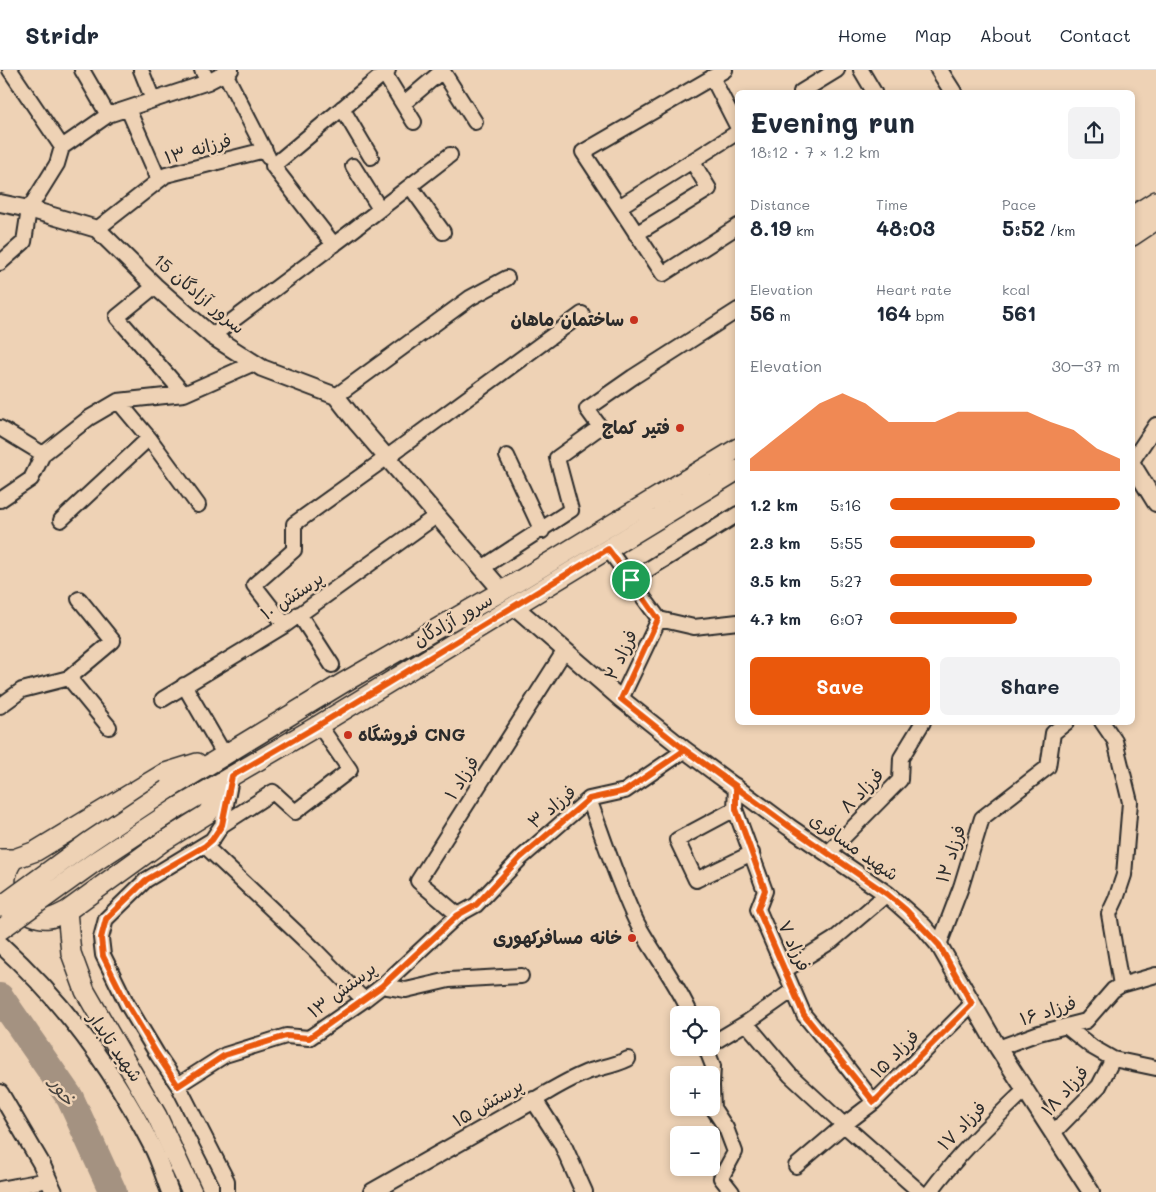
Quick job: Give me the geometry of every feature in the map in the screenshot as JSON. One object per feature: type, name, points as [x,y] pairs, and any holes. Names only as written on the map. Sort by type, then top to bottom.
[{"type":"main road","points":[[1135,214],[1156,201]]},
{"type":"main road","points":[[1135,234],[1156,220]]},
{"type":"main road","name":"سرور آزادگان","points":[[0,930],[96,861],[177,808],[319,725],[735,450]]},
{"type":"main road","name":"سرور آزادگان","points":[[0,907],[89,842],[166,790],[224,754],[508,599],[608,549],[735,472]]},
{"type":"main road","points":[[224,754],[164,773],[36,851],[7,859],[6,874],[8,888],[17,906],[32,917],[49,918],[67,911],[162,842],[207,814],[232,776]]},
{"type":"main road","points":[[67,911],[71,953],[85,991],[157,1116],[192,1192]]},
{"type":"street","points":[[10,70],[62,147]]},
{"type":"street","points":[[82,70],[108,115]]},
{"type":"street","points":[[141,70],[153,100]]},
{"type":"street","points":[[403,104],[442,70],[474,122]]},
{"type":"street","points":[[725,70],[583,152],[662,274],[735,228]]},
{"type":"street","points":[[804,90],[837,70]]},
{"type":"street","points":[[861,70],[873,90]]},
{"type":"street","points":[[939,70],[952,90]]},
{"type":"street","points":[[0,263],[24,242],[29,209],[57,164],[62,147],[108,115],[153,100],[205,76],[228,71],[272,166],[334,245]]},
{"type":"street","points":[[272,166],[386,72],[414,122]]},
{"type":"street","points":[[712,78],[735,122]]},
{"type":"street","points":[[342,108],[371,157]]},
{"type":"street","points":[[128,109],[159,180]]},
{"type":"street","points":[[619,207],[735,134]]},
{"type":"street","name":"فرزانه ۱۳","points":[[97,229],[172,172],[265,150]]},
{"type":"street","points":[[212,336],[450,155]]},
{"type":"street","points":[[636,234],[709,189],[692,161]]},
{"type":"street","points":[[354,166],[380,209]]},
{"type":"street","points":[[410,186],[443,232]]},
{"type":"street","name":"سرور آزادگان 15","points":[[0,202],[97,229],[155,286],[212,336],[254,363],[277,375],[336,396]]},
{"type":"street","points":[[507,278],[470,298],[336,396],[386,458],[508,599]]},
{"type":"street","points":[[155,286],[117,317],[184,394]]},
{"type":"street","points":[[482,568],[542,531],[571,510],[557,458],[600,427],[588,409],[633,377],[735,312]]},
{"type":"street","points":[[285,624],[254,585],[294,550],[294,524],[582,314]]},
{"type":"street","points":[[0,500],[31,479],[44,454],[88,418],[118,401],[184,394],[254,363]]},
{"type":"street","points":[[118,401],[149,438],[198,505]]},
{"type":"street","points":[[1135,458],[1156,425]]},
{"type":"street","points":[[0,428],[44,454]]},
{"type":"street","points":[[61,520],[149,438]]},
{"type":"street","points":[[507,456],[542,531]]},
{"type":"street","points":[[1135,468],[1156,502]]},
{"type":"street","name":"پرستش ۱۰","points":[[163,698],[285,624],[436,516]]},
{"type":"street","points":[[631,580],[735,516]]},
{"type":"street","points":[[608,549],[658,619]]},
{"type":"street","points":[[0,706],[22,690],[69,678],[114,640],[80,598]]},
{"type":"street","name":"شهید مسافری","points":[[508,599],[621,699],[685,750],[790,827],[887,894],[918,921],[939,945],[998,1048],[1091,1192]]},
{"type":"street","points":[[299,614],[332,665]]},
{"type":"street","name":"فرزاد ۲","points":[[621,699],[658,619],[694,627],[735,622]]},
{"type":"street","name":"فرزاد ۱","points":[[458,915],[418,882],[565,650]]},
{"type":"street","points":[[69,678],[108,727]]},
{"type":"street","points":[[184,685],[224,754]]},
{"type":"street","points":[[222,825],[273,792],[295,812],[350,770],[319,725]]},
{"type":"street","name":"فرزاد ۸","points":[[828,853],[900,780],[901,758],[922,725]]},
{"type":"street","name":"فرزاد ۱۲","points":[[939,945],[982,818],[1048,767],[1053,733],[1063,725]]},
{"type":"street","points":[[1104,725],[1116,741],[1130,802],[1124,875],[1109,914],[1121,986]]},
{"type":"street","name":"فرزاد ۳","points":[[458,915],[476,905],[520,858],[589,799],[625,791],[685,750]]},
{"type":"street","points":[[227,1192],[227,1181],[178,1086],[127,1004],[103,956],[101,938],[106,919],[146,880],[205,846],[212,840],[222,825],[232,776]]},
{"type":"street","name":"فرزاد ۷","points":[[736,786],[736,809],[765,890],[758,909],[793,990],[804,1015],[874,1102]]},
{"type":"street","points":[[589,799],[623,890],[638,924],[688,1006]]},
{"type":"street","points":[[736,809],[677,840],[696,880],[752,853]]},
{"type":"street","points":[[205,846],[314,949],[364,1000]]},
{"type":"street","points":[[785,970],[833,940],[887,894]]},
{"type":"street","name":"پرستش ۱۳","points":[[178,1086],[225,1055],[286,1036],[309,1038],[382,986],[458,915]]},
{"type":"street","name":"شهید تابدار","points":[[0,944],[70,1018],[118,1084],[153,1148],[170,1192]]},
{"type":"street","name":"فرزاد ۱۶","points":[[998,1048],[1039,1033],[1086,1021],[1113,990],[1156,975]]},
{"type":"street","points":[[382,986],[406,990],[448,980],[520,976]]},
{"type":"street","points":[[720,1038],[793,990]]},
{"type":"street","name":"فرزاد ۱۵","points":[[796,1166],[874,1102],[972,1004]]},
{"type":"street","points":[[746,1022],[790,1075],[920,1192]]},
{"type":"street","points":[[1067,1027],[1092,1047],[1113,1059]]},
{"type":"street","points":[[709,1056],[713,1066],[714,1108],[726,1128],[735,1152],[721,1178],[732,1192]]},
{"type":"street","name":"پرستش ۱۵","points":[[372,1192],[563,1083],[628,1059]]},
{"type":"street","name":"فرزاد ۱۸","points":[[1053,1133],[1099,1086],[1113,1059],[1156,1068]]},
{"type":"street","name":"فرزاد ۱۷","points":[[930,1192],[950,1165],[1025,1090]]},
{"type":"street","points":[[0,1093],[41,1163],[51,1186],[0,1189]]},
{"type":"street","points":[[534,1100],[562,1143],[584,1192]]},
{"type":"waterway","name":"خور","points":[[0,997],[70,1098],[113,1192]]},
{"type":"place","name":"ساختمان ماهان","points":[[634,320]]},
{"type":"place","name":"فتیر کماج","points":[[680,428]]},
{"type":"place","name":"فروشگاه CNG","points":[[348,735]]},
{"type":"place","name":"خانه مسافرکهوری","points":[[632,938]]},
{"type":"route","points":[[631,580],[608,549],[232,776],[224,806],[222,825],[212,840],[205,846],[146,880],[106,919],[101,938],[103,956],[127,1004],[178,1086],[225,1055],[286,1036],[309,1038],[382,986],[458,915],[476,905],[520,858],[589,799],[625,791],[685,750],[736,786],[736,809],[765,890],[758,909],[804,1015],[874,1102],[972,1004],[939,945],[906,910],[887,894],[790,827],[736,786],[685,750],[621,699],[658,619],[631,580]]}]
